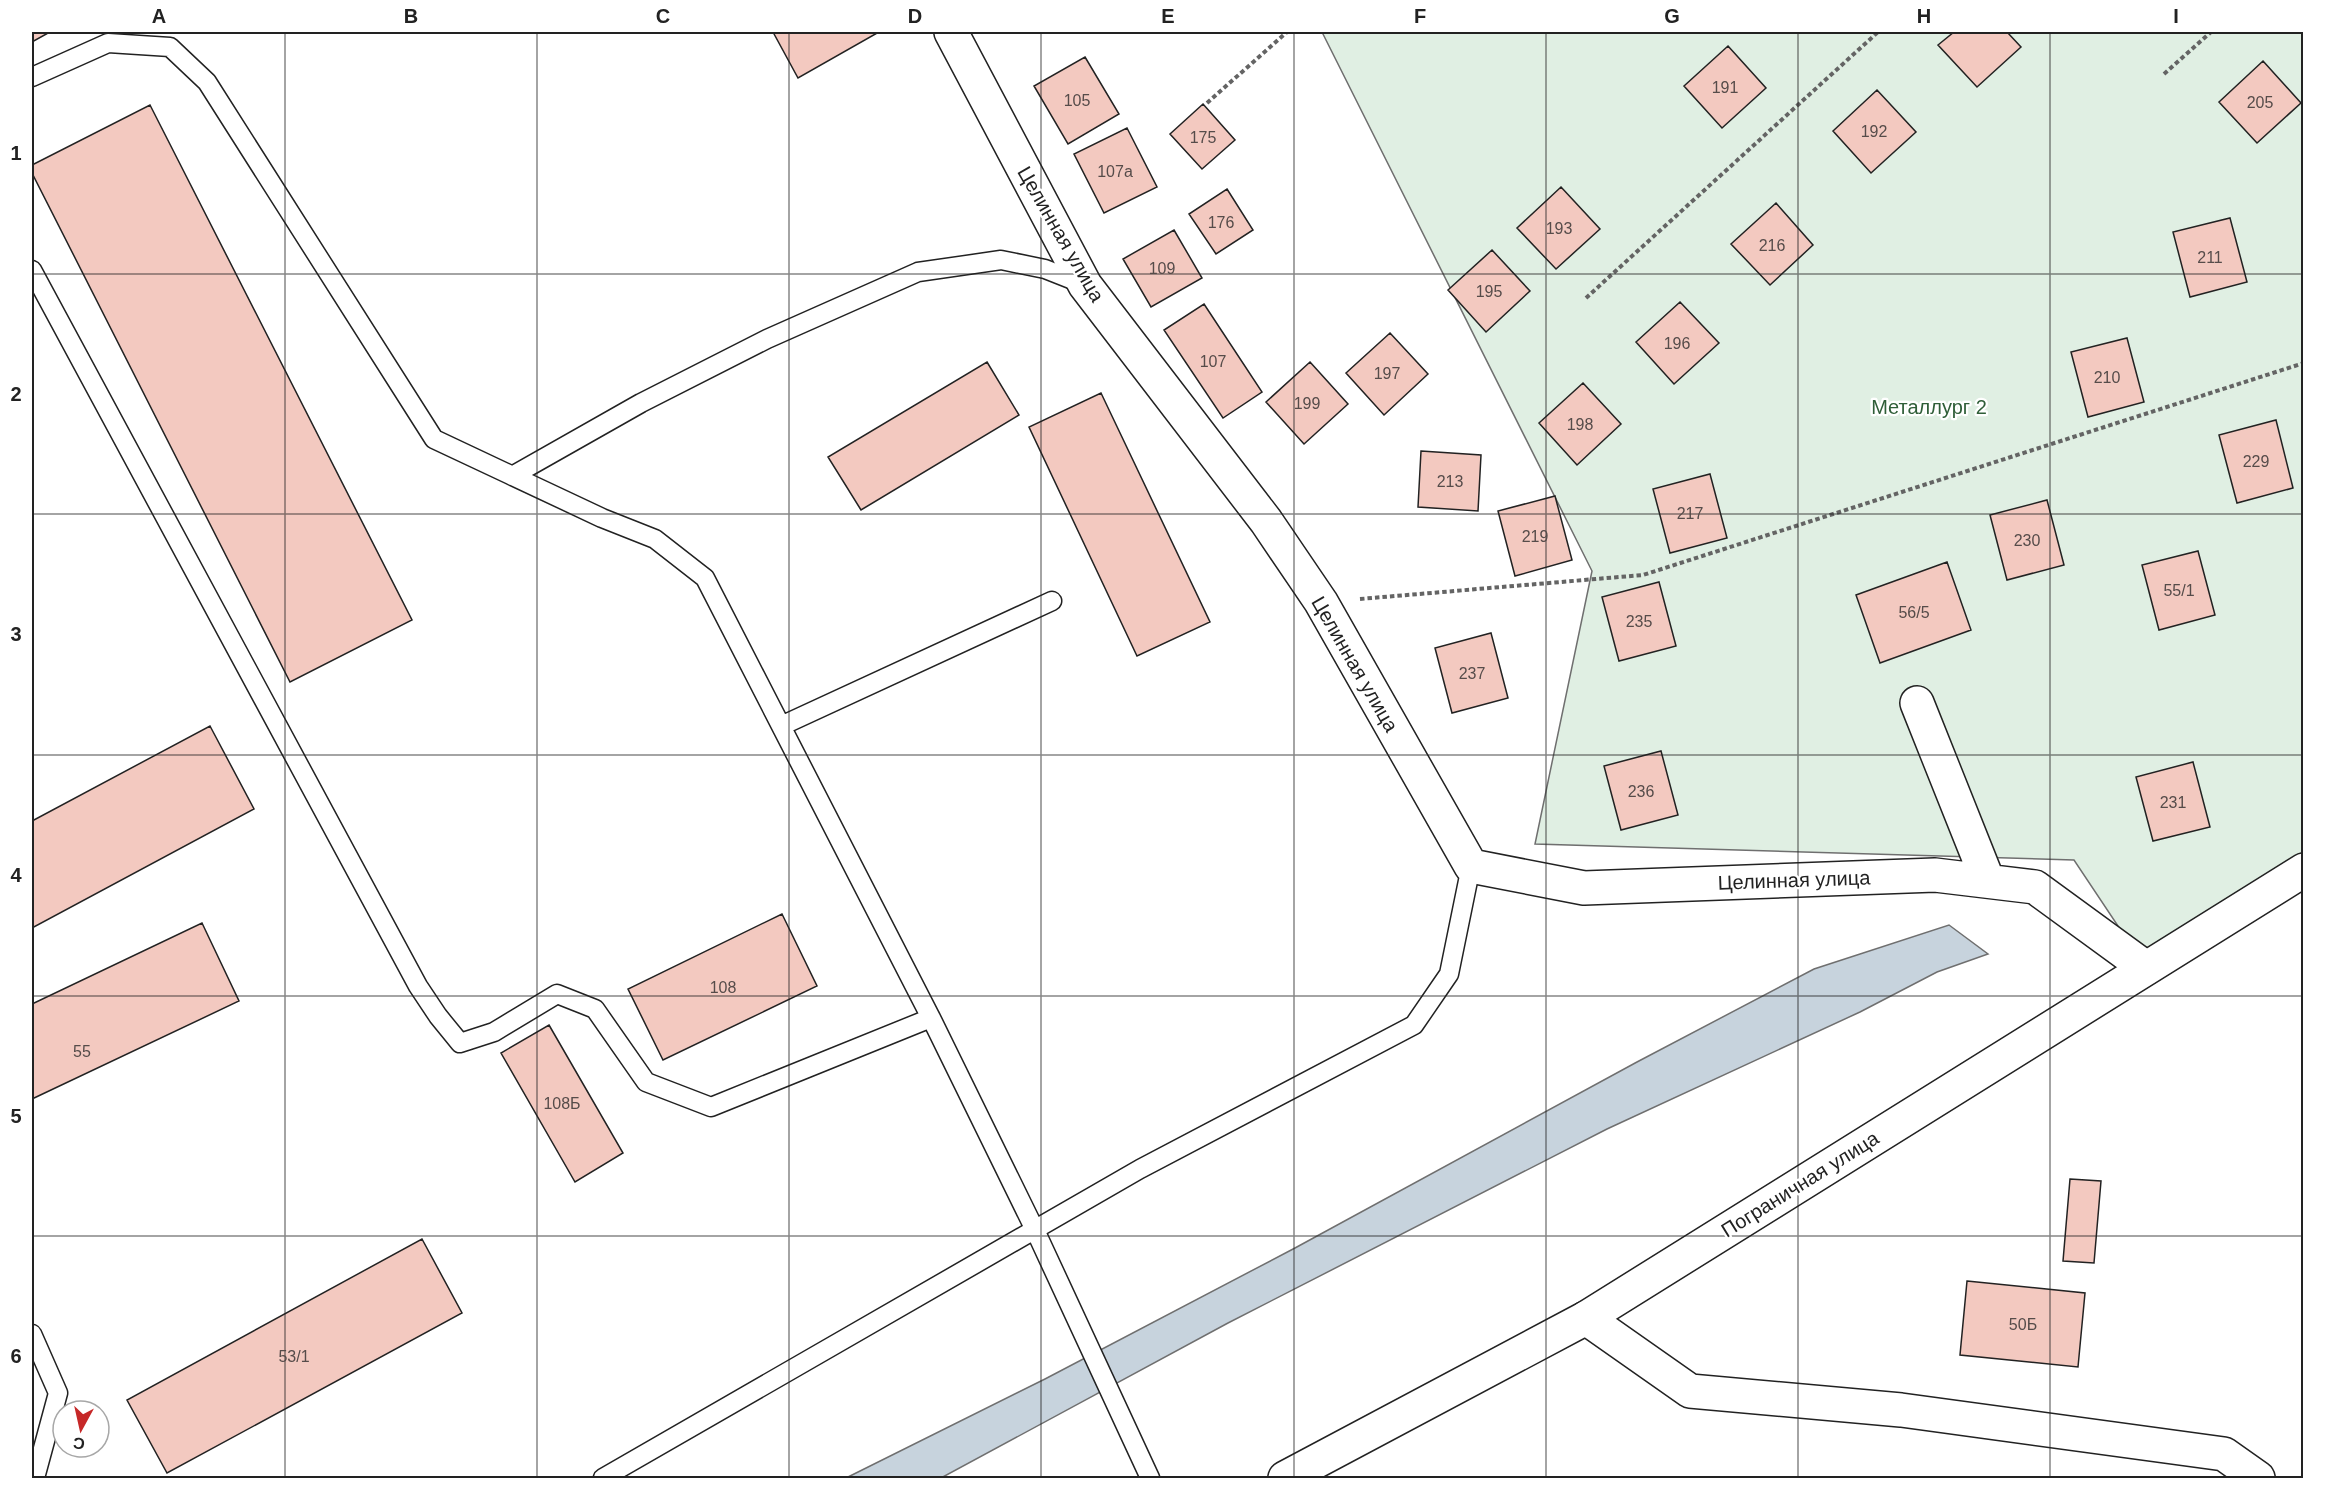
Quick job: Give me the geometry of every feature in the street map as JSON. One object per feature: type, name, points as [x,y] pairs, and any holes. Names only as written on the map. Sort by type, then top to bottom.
[{"type":"main road","name":"Целинная улица","points":[[951,32],[1085,285],[1266,521],[1321,602],[1471,866],[1584,888],[1935,875],[2035,887],[2146,968]]},
{"type":"main road","points":[[1917,703],[1988,881]]},
{"type":"main road","name":"Пограничная улица","points":[[1285,1479],[1586,1318],[2304,870]]},
{"type":"main road","points":[[1586,1318],[1690,1391],[1901,1410],[2224,1454],[2258,1479]]},
{"type":"lane","points":[[32,77],[108,43],[170,47],[207,82],[434,439],[602,518],[655,539],[705,578],[931,1018],[1035,1230],[1150,1479]]},
{"type":"lane","points":[[512,476],[641,403],[767,339],[918,272],[1001,260],[1045,269],[1085,285]]},
{"type":"lane","points":[[32,270],[418,986],[460,1043],[494,1032],[557,994],[596,1009],[645,1082],[711,1107],[931,1018]]},
{"type":"lane","points":[[781,726],[1053,601]]},
{"type":"lane","points":[[603,1479],[1140,1169],[1414,1025],[1449,974],[1471,866]]},
{"type":"lane","points":[[32,1334],[58,1393],[35,1479]]},
{"type":"path","points":[[1207,104],[1287,32]]},
{"type":"path","points":[[1586,298],[1878,32]]},
{"type":"path","points":[[2163,74],[2211,32]]},
{"type":"path","points":[[1321,602],[1643,575],[2304,363]]},
{"type":"green space","name":"Металлург 2","points":[[1322,32],[2303,32],[2303,870],[2146,968],[2074,860],[1535,844],[1592,571]]},
{"type":"shaded area","points":[[1949,925],[1988,954],[1937,972],[1860,1012],[1607,1129],[1228,1323],[941,1478],[846,1478],[1045,1379],[1295,1248],[1637,1062],[1814,969]]},
{"type":"building","points":[[32,32],[50,32],[32,42]]},
{"type":"building","points":[[773,32],[879,32],[798,78]]},
{"type":"building","points":[[1954,32],[2007,32],[2021,47],[1977,87],[1938,45]]},
{"type":"building","points":[[1728,46],[1766,88],[1722,128],[1684,86]]},
{"type":"building","points":[[1085,57],[1119,114],[1068,144],[1034,86]]},
{"type":"building","points":[[2263,61],[2301,103],[2257,143],[2219,102]]},
{"type":"building","points":[[1877,90],[1916,132],[1871,173],[1833,131]]},
{"type":"building","points":[[1203,104],[1235,140],[1202,169],[1170,134]]},
{"type":"building","points":[[150,105],[412,620],[290,682],[32,173],[32,165]]},
{"type":"building","points":[[1127,128],[1157,187],[1104,213],[1074,154]]},
{"type":"building","points":[[1561,187],[1600,229],[1556,269],[1517,228]]},
{"type":"building","points":[[1227,189],[1253,230],[1216,254],[1189,214]]},
{"type":"building","points":[[1776,203],[1813,245],[1770,285],[1731,244]]},
{"type":"building","points":[[2230,218],[2247,282],[2190,297],[2173,232]]},
{"type":"building","points":[[1174,230],[1202,278],[1151,307],[1123,259]]},
{"type":"building","points":[[1492,250],[1530,291],[1486,332],[1448,290]]},
{"type":"building","points":[[1680,302],[1719,343],[1674,384],[1636,342]]},
{"type":"building","points":[[1204,304],[1262,392],[1223,418],[1164,330]]},
{"type":"building","points":[[1390,333],[1428,374],[1384,415],[1346,373]]},
{"type":"building","points":[[2127,338],[2144,402],[2088,417],[2071,352]]},
{"type":"building","points":[[987,362],[1019,415],[861,510],[828,457]]},
{"type":"building","points":[[1310,362],[1348,404],[1304,444],[1266,402]]},
{"type":"building","points":[[1583,383],[1621,424],[1577,465],[1539,423]]},
{"type":"building","points":[[1101,393],[1210,622],[1137,656],[1029,427]]},
{"type":"building","points":[[2276,420],[2293,488],[2237,503],[2219,435]]},
{"type":"building","points":[[1421,451],[1481,455],[1478,511],[1418,507]]},
{"type":"building","points":[[1710,474],[1727,538],[1670,553],[1653,489]]},
{"type":"building","points":[[1555,496],[1572,560],[1515,576],[1498,511]]},
{"type":"building","points":[[2047,500],[2064,565],[2007,580],[1990,515]]},
{"type":"building","points":[[2198,551],[2215,615],[2159,630],[2142,565]]},
{"type":"building","points":[[1947,562],[1971,630],[1880,663],[1856,595]]},
{"type":"building","points":[[1659,582],[1676,646],[1619,661],[1602,597]]},
{"type":"building","points":[[1491,633],[1508,698],[1452,713],[1435,648]]},
{"type":"building","points":[[210,726],[254,809],[32,928],[32,821]]},
{"type":"building","points":[[1661,751],[1678,815],[1621,830],[1604,766]]},
{"type":"building","points":[[2193,762],[2210,827],[2153,841],[2136,777]]},
{"type":"building","points":[[782,914],[817,986],[663,1060],[628,989]]},
{"type":"building","points":[[202,923],[239,1001],[32,1099],[32,1004]]},
{"type":"building","points":[[549,1025],[623,1153],[575,1182],[501,1053]]},
{"type":"building","points":[[2070,1179],[2101,1181],[2094,1263],[2063,1261]]},
{"type":"building","points":[[422,1239],[462,1313],[167,1473],[127,1400]]},
{"type":"building","points":[[1967,1281],[2085,1293],[2078,1367],[1960,1355]]}]
